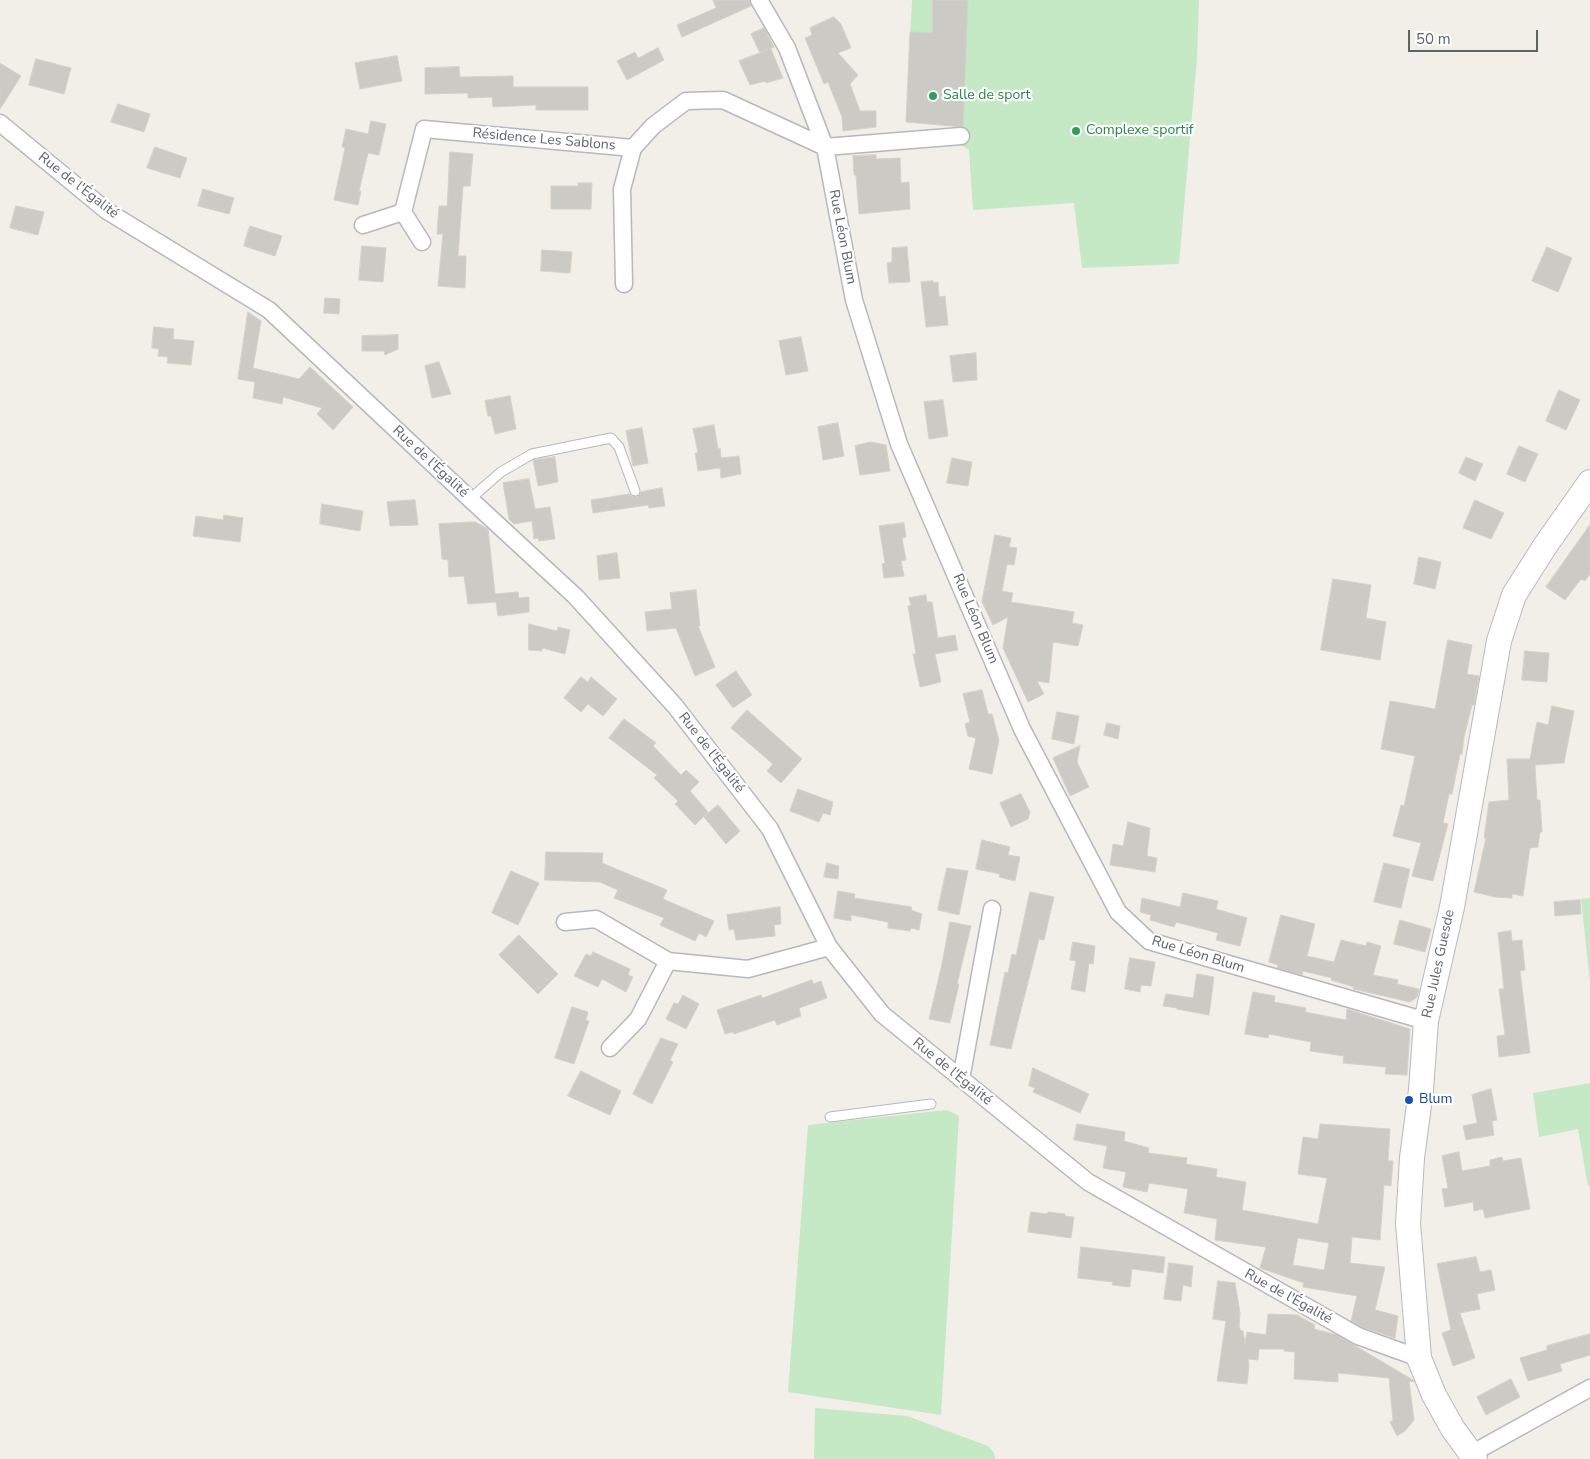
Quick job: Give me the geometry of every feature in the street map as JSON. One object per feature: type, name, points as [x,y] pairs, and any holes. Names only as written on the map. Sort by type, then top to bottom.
[{"type":"street","name":"Rue Léon Blum","points":[[759,0],[787,48],[825,147],[854,300],[899,444],[1022,729],[1118,912],[1149,941],[1426,1021]]},
{"type":"street","name":"Résidence Les Sablons","points":[[403,212],[424,129],[632,148],[653,126],[686,101],[723,100],[825,147]]},
{"type":"street","name":"Rue de l'Égalité","points":[[0,123],[107,211],[269,310],[576,597],[675,706],[770,829],[829,947],[882,1014],[1088,1182],[1358,1336],[1419,1358]]},
{"type":"street","points":[[825,147],[962,136]]},
{"type":"street","points":[[624,284],[622,189],[632,148]]},
{"type":"street","points":[[363,225],[403,212],[422,242]]},
{"type":"street","name":"Rue Jules Guesde","points":[[1473,1456],[1453,1429],[1434,1395],[1419,1358],[1408,1224],[1412,1158],[1421,1090],[1426,1021],[1452,907],[1499,641],[1514,595],[1544,546],[1590,482]]},
{"type":"street","points":[[961,1079],[992,910]]},
{"type":"street","points":[[565,922],[596,919],[668,962],[748,970],[829,947]]},
{"type":"street","points":[[610,1048],[638,1019],[668,962]]},
{"type":"street","points":[[1473,1456],[1590,1388]]},
{"type":"lane","points":[[470,499],[501,472],[532,454],[611,438],[619,447],[636,491]]},
{"type":"lane","points":[[830,1117],[931,1104]]},
{"type":"green space","name":"Complexe sportif","points":[[912,0],[1199,0],[1197,58],[1179,264],[1082,268],[1074,203],[973,210],[969,150],[961,145],[963,127],[906,122]]},
{"type":"green space","points":[[1590,898],[1590,982],[1581,899]]},
{"type":"green space","points":[[1590,1083],[1590,1186],[1588,1186],[1578,1129],[1539,1137],[1533,1093]]},
{"type":"green space","points":[[947,1110],[959,1116],[941,1415],[788,1392],[808,1125]]},
{"type":"green space","points":[[815,1408],[907,1416],[988,1446],[994,1453],[995,1459],[814,1459]]},
{"type":"building","points":[[713,0],[749,0],[751,6],[682,37],[677,25],[716,8]]},
{"type":"building","points":[[933,0],[968,0],[963,127],[906,122],[910,32],[932,33]]},
{"type":"building","points":[[834,17],[841,24],[851,48],[838,53],[858,75],[850,84],[860,111],[876,111],[876,127],[843,131],[842,117],[828,82],[824,84],[805,38],[812,35],[810,28]]},
{"type":"building","points":[[764,28],[774,47],[760,53],[751,34]]},
{"type":"building","points":[[658,48],[664,60],[627,80],[617,61],[635,52],[638,58]]},
{"type":"building","points":[[771,49],[783,78],[750,85],[739,61]]},
{"type":"building","points":[[397,56],[402,81],[360,89],[355,63]]},
{"type":"building","points":[[36,59],[71,68],[64,94],[29,85]]},
{"type":"building","points":[[0,63],[21,76],[0,109]]},
{"type":"building","points":[[459,67],[460,77],[513,76],[513,87],[588,87],[588,110],[536,110],[536,105],[493,107],[492,97],[468,98],[468,93],[425,94],[425,68]]},
{"type":"building","points":[[118,104],[150,114],[144,132],[111,122]]},
{"type":"building","points":[[371,121],[386,124],[379,155],[368,153],[359,191],[361,191],[358,205],[334,200],[345,148],[342,147],[346,129],[368,134]]},
{"type":"building","points":[[155,147],[187,158],[180,178],[147,168]]},
{"type":"building","points":[[450,152],[473,154],[470,186],[463,186],[458,256],[466,256],[465,288],[438,286],[443,234],[437,234],[439,206],[447,206]]},
{"type":"building","points":[[876,155],[876,159],[900,158],[901,183],[909,182],[910,209],[859,214],[853,156]]},
{"type":"building","points":[[578,183],[592,183],[591,209],[551,209],[551,186],[578,186]]},
{"type":"building","points":[[203,189],[234,198],[229,214],[198,206]]},
{"type":"building","points":[[16,206],[44,212],[38,235],[10,228]]},
{"type":"building","points":[[250,226],[282,236],[275,256],[244,246]]},
{"type":"building","points":[[362,246],[386,248],[383,282],[359,280]]},
{"type":"building","points":[[907,247],[910,282],[889,283],[887,263],[892,262],[892,248]]},
{"type":"building","points":[[1547,247],[1572,258],[1558,292],[1532,281]]},
{"type":"building","points":[[542,250],[572,252],[570,273],[541,271]]},
{"type":"building","points":[[933,281],[934,283],[938,282],[939,297],[945,296],[948,325],[926,327],[921,282]]},
{"type":"building","points":[[325,298],[340,299],[339,314],[324,313]]},
{"type":"building","points":[[248,312],[261,321],[253,368],[299,379],[310,367],[353,407],[333,430],[317,414],[322,408],[283,397],[282,404],[253,398],[255,382],[238,379]]},
{"type":"building","points":[[154,327],[174,329],[173,339],[194,341],[191,365],[167,363],[168,357],[158,356],[159,349],[152,348]]},
{"type":"building","points":[[398,335],[398,349],[385,355],[384,351],[362,351],[362,336]]},
{"type":"building","points":[[801,337],[808,371],[786,375],[779,341]]},
{"type":"building","points":[[976,353],[977,380],[953,382],[950,356]]},
{"type":"building","points":[[439,362],[451,394],[432,398],[425,366]]},
{"type":"building","points":[[1559,390],[1580,400],[1566,430],[1546,421]]},
{"type":"building","points":[[510,396],[516,429],[495,434],[485,401]]},
{"type":"building","points":[[943,400],[948,436],[929,439],[924,402]]},
{"type":"building","points":[[838,423],[844,456],[823,460],[818,427]]},
{"type":"building","points":[[714,425],[721,458],[739,456],[741,474],[721,478],[720,468],[698,471],[695,453],[698,453],[693,429]]},
{"type":"building","points":[[642,428],[648,463],[633,466],[626,431]]},
{"type":"building","points":[[871,442],[886,445],[890,471],[860,475],[855,446]]},
{"type":"building","points":[[1519,446],[1538,454],[1525,482],[1507,474]]},
{"type":"building","points":[[555,457],[558,482],[538,486],[533,460]]},
{"type":"building","points":[[1466,457],[1483,464],[1475,481],[1459,473]]},
{"type":"building","points":[[952,458],[972,462],[968,486],[947,483]]},
{"type":"building","points":[[529,479],[535,509],[550,507],[555,539],[539,541],[538,538],[534,539],[532,521],[514,524],[509,519],[503,483]]},
{"type":"building","points":[[662,488],[665,506],[649,508],[648,505],[593,513],[591,500],[629,494],[637,497],[641,492]]},
{"type":"building","points":[[415,500],[418,525],[390,526],[387,502]]},
{"type":"building","points":[[1475,500],[1504,513],[1491,539],[1463,528]]},
{"type":"building","points":[[322,504],[363,511],[360,531],[320,524]]},
{"type":"building","points":[[224,515],[243,518],[240,542],[193,536],[196,516],[223,520]]},
{"type":"building","points":[[475,522],[488,529],[495,594],[518,592],[519,598],[529,597],[529,612],[498,616],[496,602],[468,604],[464,576],[449,577],[448,560],[442,559],[439,524]]},
{"type":"building","points":[[904,523],[906,537],[902,538],[906,560],[901,561],[904,576],[884,578],[882,564],[885,563],[879,526]]},
{"type":"building","points":[[1590,525],[1590,574],[1585,581],[1581,579],[1565,600],[1546,587]]},
{"type":"building","points":[[995,535],[1011,538],[1009,547],[1017,548],[1014,565],[1007,564],[1002,591],[1013,593],[1011,602],[1074,612],[1072,623],[1083,625],[1078,646],[1053,642],[1049,683],[1037,681],[1044,694],[1028,702],[1003,648],[1008,617],[993,625],[982,602]]},
{"type":"building","points":[[617,553],[620,578],[599,580],[597,556]]},
{"type":"building","points":[[1419,557],[1441,562],[1435,589],[1414,584]]},
{"type":"building","points":[[1333,579],[1371,585],[1366,618],[1386,622],[1380,660],[1321,650]]},
{"type":"building","points":[[696,590],[700,626],[698,626],[715,667],[695,676],[676,628],[647,631],[645,612],[672,609],[670,593]]},
{"type":"building","points":[[926,595],[927,602],[932,602],[938,638],[955,635],[958,650],[935,654],[941,682],[920,687],[913,654],[916,654],[908,606],[911,605],[909,598]]},
{"type":"building","points":[[529,624],[557,631],[558,627],[570,630],[565,654],[542,648],[542,651],[529,650]]},
{"type":"building","points":[[1448,640],[1472,645],[1467,674],[1479,676],[1474,705],[1472,705],[1464,737],[1462,754],[1460,754],[1452,794],[1449,794],[1443,823],[1448,824],[1433,881],[1412,876],[1421,843],[1393,836],[1401,805],[1404,806],[1415,756],[1381,749],[1390,701],[1435,709]]},
{"type":"building","points":[[1525,651],[1549,653],[1547,682],[1522,680]]},
{"type":"building","points":[[736,671],[752,695],[733,708],[716,685]]},
{"type":"building","points":[[581,677],[588,682],[591,677],[617,699],[603,716],[588,704],[581,712],[564,698]]},
{"type":"building","points":[[982,690],[988,714],[992,714],[999,740],[992,774],[969,769],[976,738],[968,736],[965,724],[970,722],[963,694]]},
{"type":"building","points":[[1552,706],[1574,711],[1564,763],[1535,765],[1537,800],[1540,800],[1542,832],[1540,832],[1538,847],[1530,848],[1523,896],[1512,894],[1512,898],[1495,897],[1474,892],[1486,838],[1484,838],[1489,802],[1509,800],[1507,759],[1530,759],[1537,722],[1548,725]]},
{"type":"building","points":[[747,710],[802,759],[781,783],[767,771],[773,764],[731,728]]},
{"type":"building","points":[[1057,712],[1079,716],[1074,744],[1052,739]]},
{"type":"building","points":[[624,719],[656,743],[653,746],[681,775],[686,770],[699,782],[690,791],[708,812],[695,825],[675,804],[678,801],[654,778],[657,775],[609,738]]},
{"type":"building","points":[[1107,723],[1120,726],[1118,739],[1104,735]]},
{"type":"building","points":[[1080,746],[1077,762],[1089,787],[1070,796],[1053,758]]},
{"type":"building","points":[[798,789],[833,802],[830,815],[823,813],[819,822],[790,811]]},
{"type":"building","points":[[1021,794],[1030,812],[1028,819],[1011,827],[1000,803]]},
{"type":"building","points":[[718,805],[740,831],[726,844],[704,817]]},
{"type":"building","points":[[1128,822],[1150,828],[1147,856],[1157,858],[1155,872],[1110,865],[1113,844],[1123,846]]},
{"type":"building","points":[[982,840],[1010,847],[1008,855],[1020,857],[1015,881],[999,877],[1000,874],[976,869]]},
{"type":"building","points":[[546,852],[603,853],[602,863],[667,890],[663,899],[714,921],[706,937],[699,933],[695,941],[660,925],[664,918],[614,898],[618,890],[600,882],[545,880]]},
{"type":"building","points":[[827,863],[839,866],[838,879],[824,877]]},
{"type":"building","points":[[1384,863],[1410,869],[1401,908],[1374,902]]},
{"type":"building","points":[[947,868],[968,871],[959,915],[938,910]]},
{"type":"building","points":[[511,871],[539,883],[518,925],[492,913]]},
{"type":"building","points":[[838,891],[855,894],[854,898],[912,907],[911,910],[922,914],[919,930],[911,928],[910,931],[888,928],[888,922],[851,915],[851,921],[834,918]]},
{"type":"building","points":[[1030,892],[1054,897],[1044,940],[1039,939],[1011,1049],[990,1045],[1005,972],[1008,973],[1012,954],[1016,955]]},
{"type":"building","points":[[1183,893],[1218,901],[1216,909],[1247,918],[1240,946],[1216,940],[1218,933],[1176,922],[1174,927],[1150,920],[1151,915],[1140,912],[1142,898],[1180,907]]},
{"type":"building","points":[[1580,900],[1581,914],[1555,916],[1554,902]]},
{"type":"building","points":[[780,907],[781,924],[774,925],[775,936],[736,940],[734,929],[729,930],[727,915]]},
{"type":"building","points":[[1281,915],[1315,924],[1307,956],[1334,962],[1341,940],[1366,946],[1367,942],[1381,946],[1373,975],[1398,980],[1397,984],[1419,989],[1417,997],[1410,1002],[1353,989],[1354,987],[1331,980],[1332,978],[1303,971],[1302,975],[1277,968],[1278,965],[1269,962]]},
{"type":"building","points":[[1400,920],[1431,929],[1425,952],[1394,944]]},
{"type":"building","points":[[950,922],[971,926],[950,1023],[929,1019]]},
{"type":"building","points":[[1511,931],[1512,941],[1522,940],[1525,970],[1520,971],[1530,1053],[1499,1057],[1497,1036],[1505,1035],[1499,989],[1504,989],[1498,933]]},
{"type":"building","points":[[519,935],[558,974],[538,994],[499,955]]},
{"type":"building","points":[[1073,942],[1095,946],[1093,964],[1089,963],[1085,992],[1071,989],[1076,961],[1070,960]]},
{"type":"building","points":[[593,952],[630,969],[628,975],[633,977],[626,992],[602,979],[598,987],[574,976],[586,954],[591,956]]},
{"type":"building","points":[[1130,958],[1155,962],[1151,986],[1141,985],[1140,992],[1125,989]]},
{"type":"building","points":[[1197,974],[1214,977],[1209,1015],[1163,1006],[1166,994],[1193,998]]},
{"type":"building","points":[[812,980],[813,984],[821,981],[827,998],[799,1008],[801,1016],[777,1025],[775,1020],[734,1034],[733,1032],[725,1034],[717,1010],[761,995],[762,998]]},
{"type":"building","points":[[1253,992],[1275,996],[1274,1002],[1306,1008],[1305,1012],[1346,1020],[1347,1009],[1410,1029],[1407,1075],[1385,1074],[1386,1067],[1343,1063],[1344,1056],[1310,1051],[1311,1042],[1269,1034],[1268,1038],[1245,1034]]},
{"type":"building","points":[[683,995],[699,1004],[686,1029],[666,1019],[674,1003],[678,1004]]},
{"type":"building","points":[[572,1007],[588,1012],[586,1020],[589,1021],[574,1064],[555,1058]]},
{"type":"building","points":[[661,1038],[678,1044],[670,1060],[673,1062],[652,1104],[633,1094]]},
{"type":"building","points":[[1033,1068],[1089,1094],[1080,1113],[1033,1092],[1035,1088],[1029,1086]]},
{"type":"building","points":[[581,1071],[621,1091],[610,1115],[568,1096]]},
{"type":"building","points":[[1491,1089],[1497,1120],[1492,1121],[1494,1135],[1466,1140],[1463,1126],[1477,1123],[1472,1095]]},
{"type":"building","points":[[1077,1124],[1125,1132],[1124,1141],[1149,1148],[1148,1153],[1187,1158],[1186,1164],[1217,1169],[1216,1177],[1246,1182],[1242,1210],[1318,1224],[1327,1178],[1298,1174],[1303,1137],[1318,1139],[1320,1124],[1390,1129],[1388,1161],[1393,1161],[1391,1186],[1384,1185],[1380,1240],[1352,1237],[1350,1263],[1385,1267],[1375,1310],[1398,1316],[1395,1338],[1362,1327],[1351,1321],[1357,1296],[1303,1287],[1304,1283],[1260,1268],[1266,1247],[1215,1240],[1217,1219],[1184,1213],[1188,1189],[1149,1183],[1147,1192],[1123,1187],[1126,1172],[1103,1168],[1107,1146],[1074,1140]],"holes":[[[1298,1238],[1329,1243],[1324,1270],[1293,1265]]]},
{"type":"building","points":[[1459,1152],[1462,1171],[1490,1166],[1490,1160],[1502,1157],[1503,1161],[1521,1158],[1530,1209],[1485,1218],[1483,1209],[1474,1211],[1473,1202],[1445,1207],[1442,1189],[1448,1188],[1442,1156]]},
{"type":"building","points":[[1031,1212],[1047,1214],[1048,1212],[1074,1217],[1071,1238],[1028,1232]]},
{"type":"building","points":[[1081,1247],[1165,1257],[1163,1273],[1132,1269],[1130,1287],[1112,1285],[1113,1282],[1078,1278]]},
{"type":"building","points":[[1476,1257],[1480,1272],[1491,1270],[1495,1290],[1477,1294],[1480,1309],[1460,1313],[1475,1358],[1453,1366],[1442,1333],[1451,1330],[1437,1264]]},
{"type":"building","points":[[1169,1263],[1193,1266],[1191,1287],[1183,1285],[1181,1301],[1164,1299]]},
{"type":"building","points":[[1218,1281],[1235,1283],[1240,1313],[1239,1327],[1243,1331],[1245,1343],[1247,1332],[1266,1335],[1268,1314],[1297,1315],[1315,1325],[1314,1329],[1337,1335],[1413,1380],[1414,1382],[1409,1381],[1414,1420],[1405,1431],[1397,1436],[1390,1422],[1393,1420],[1389,1378],[1338,1373],[1338,1382],[1294,1379],[1295,1352],[1284,1351],[1284,1349],[1259,1349],[1258,1360],[1248,1359],[1247,1384],[1217,1381],[1226,1321],[1213,1319]]},
{"type":"building","points":[[1590,1334],[1590,1355],[1560,1364],[1562,1371],[1528,1381],[1520,1358],[1547,1350],[1547,1346]]},
{"type":"building","points":[[1511,1379],[1520,1397],[1486,1415],[1477,1397]]},
{"type":"place","name":"Salle de sport","points":[[933,96]]},
{"type":"place","name":"Complexe sportif","points":[[1076,131]]},
{"type":"place","name":"Blum","points":[[1409,1100]]}]
